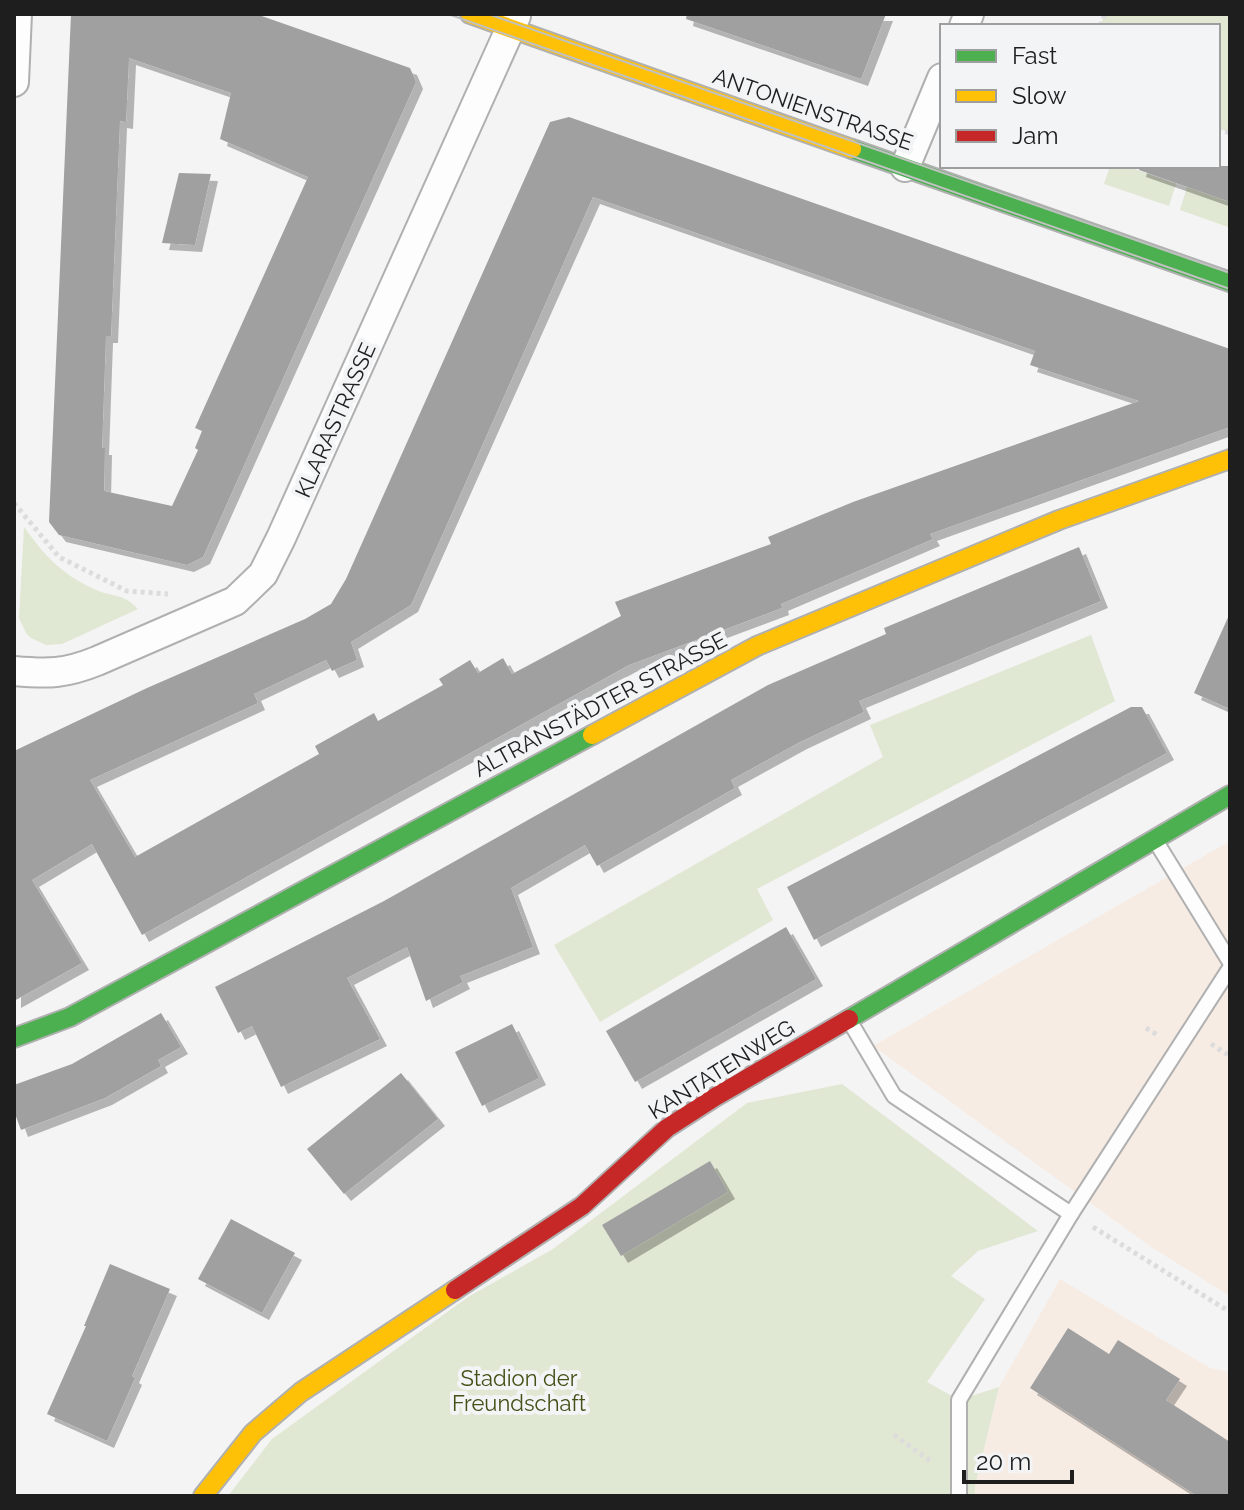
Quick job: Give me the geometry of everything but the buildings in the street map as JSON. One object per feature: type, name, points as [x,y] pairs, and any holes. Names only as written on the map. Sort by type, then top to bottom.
[{"type":"street","points":[[14,82],[17,14]]},
{"type":"street","name":"ANTONIENSTRASSE","points":[[470,14],[514,21],[905,167],[1230,282]]},
{"type":"street","name":"KLARASTRASSE","points":[[14,671],[49,674],[86,666],[235,601],[263,574],[514,21]]},
{"type":"street","points":[[905,167],[940,83]]},
{"type":"street","name":"ALTRANSTÄDTER STRASSE","points":[[14,1038],[70,1017],[757,646],[1059,520],[1230,459]]},
{"type":"street","name":"KANTATENWEG","points":[[203,1496],[253,1433],[301,1392],[582,1206],[667,1128],[1230,795]]},
{"type":"lane","points":[[959,1489],[959,1400],[1071,1214],[1230,965],[1155,840]]},
{"type":"lane","points":[[849,1019],[894,1096],[1071,1214]]},
{"type":"path","points":[[14,503],[59,557],[127,591],[173,595]]},
{"type":"path","points":[[1071,1214],[1230,1312]]},
{"type":"path","points":[[894,1435],[959,1489]]},
{"type":"shaded area","points":[[1230,841],[1230,1296],[1154,1249],[873,1046]]},
{"type":"shaded area","points":[[1060,1279],[1210,1368],[1230,1372],[1230,1496],[975,1496],[999,1387]]},
{"type":"green space","points":[[1105,14],[1230,14],[1230,133],[1220,129],[1220,24],[1101,24]]},
{"type":"green space","points":[[1109,168],[1132,168],[1176,184],[1169,206],[1104,184]]},
{"type":"green space","points":[[1187,187],[1230,202],[1228,227],[1180,210]]},
{"type":"green space","points":[[24,527],[62,570],[94,589],[127,600],[138,609],[62,644],[46,645],[31,638],[19,618]]},
{"type":"green space","points":[[1091,635],[1115,701],[757,889],[773,920],[600,1022],[554,945],[883,757],[870,725]]},
{"type":"green space","name":"Stadion der Freundschaft","points":[[842,1084],[1038,1231],[978,1251],[951,1276],[985,1299],[927,1382],[959,1400],[999,1387],[975,1496],[228,1496],[272,1439],[468,1297],[553,1249],[747,1103]]},
{"type":"tram line","points":[[448,14],[1230,289]]},
{"type":"tram line","points":[[488,14],[1230,273]]},
{"type":"traffic: fast","points":[[852,149],[1230,282]]},
{"type":"traffic: fast","points":[[14,1038],[70,1017],[592,735]]},
{"type":"traffic: fast","points":[[849,1019],[1230,795]]},
{"type":"traffic: slow","points":[[470,14],[852,149]]},
{"type":"traffic: slow","points":[[592,735],[757,646],[1059,520],[1230,459]]},
{"type":"traffic: slow","points":[[203,1496],[253,1433],[301,1392],[455,1290]]},
{"type":"traffic: jam","points":[[455,1290],[582,1206],[667,1128],[849,1019]]}]
